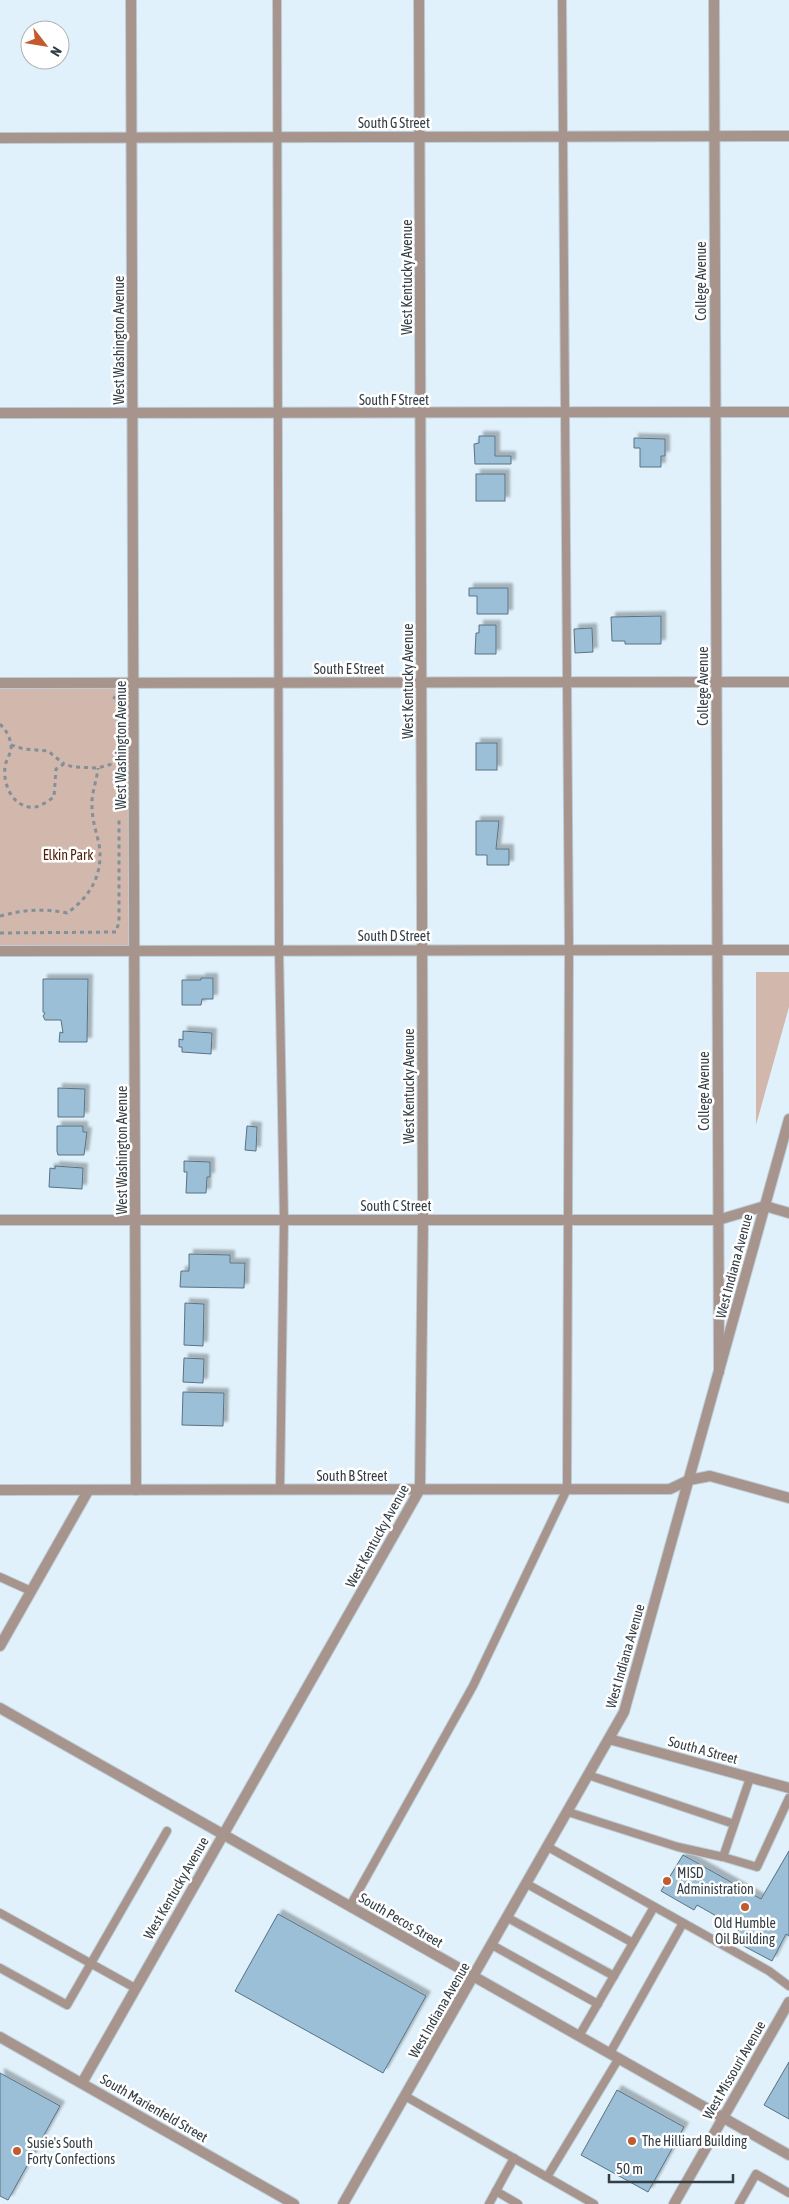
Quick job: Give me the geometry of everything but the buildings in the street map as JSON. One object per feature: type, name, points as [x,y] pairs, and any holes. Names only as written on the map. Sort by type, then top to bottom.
[{"type":"street","name":"West Washington Avenue","points":[[131,0],[136,951],[136,1490]]},
{"type":"street","name":"West Kentucky Avenue","points":[[82,2083],[420,1489],[423,1220],[419,0]]},
{"type":"street","name":"College Avenue","points":[[714,0],[719,1372]]},
{"type":"street","name":"South G Street","points":[[0,138],[789,136]]},
{"type":"street","name":"South F Street","points":[[0,413],[789,412]]},
{"type":"street","name":"South E Street","points":[[0,683],[789,682]]},
{"type":"street","name":"South D Street","points":[[0,951],[789,950]]},
{"type":"street","name":"West Indiana Avenue","points":[[343,2204],[624,1712],[789,1119]]},
{"type":"street","name":"South C Street","points":[[0,1220],[718,1220],[765,1206]]},
{"type":"street","points":[[765,1206],[789,1213]]},
{"type":"street","name":"South B Street","points":[[0,1490],[670,1489],[689,1480],[710,1476],[789,1498]]},
{"type":"street","points":[[0,1646],[3,1633],[31,1592],[88,1490]]},
{"type":"street","name":"South Pecos Street","points":[[0,1708],[474,1977],[724,2116],[789,2155]]},
{"type":"street","name":"South A Street","points":[[609,1738],[789,1788]]},
{"type":"street","name":"West Missouri Avenue","points":[[674,2204],[789,2002]]},
{"type":"street","name":"South Marienfeld Street","points":[[0,2037],[294,2204]]},
{"type":"lane","points":[[277,0],[280,683],[279,950],[284,1220],[280,1489]]},
{"type":"lane","points":[[350,1906],[473,1686],[567,1489],[569,950],[562,0]]},
{"type":"lane","points":[[0,1578],[31,1592]]},
{"type":"lane","points":[[588,1776],[734,1824]]},
{"type":"lane","points":[[723,1857],[750,1778]]},
{"type":"lane","points":[[568,1812],[678,1847],[757,1867],[789,1798]]},
{"type":"lane","points":[[0,1968],[67,2005],[166,1831]]},
{"type":"lane","points":[[548,1848],[768,1971],[789,1986]]},
{"type":"lane","points":[[527,1884],[633,1943]]},
{"type":"lane","points":[[579,2036],[654,1907]]},
{"type":"lane","points":[[0,1913],[135,1988]]},
{"type":"lane","points":[[508,1918],[614,1976]]},
{"type":"lane","points":[[547,2177],[683,1923]]},
{"type":"lane","points":[[492,1945],[598,2004]]},
{"type":"lane","points":[[405,2096],[594,2204]]},
{"type":"lane","points":[[489,2204],[514,2158]]},
{"type":"lane","points":[[739,2204],[756,2174],[789,2193]]},
{"type":"lane","points":[[496,2191],[518,2204]]},
{"type":"path","points":[[111,695],[118,700],[119,770]]},
{"type":"path","points":[[0,724],[6,730],[11,745],[5,766],[9,792],[17,802],[29,808],[40,805],[54,797],[56,769],[64,764]]},
{"type":"path","points":[[11,745],[24,749],[48,751],[64,764],[73,767],[98,768],[119,761],[135,760]]},
{"type":"path","points":[[0,916],[20,911],[47,909],[67,913],[82,902],[90,891],[98,870],[99,846],[93,825],[92,803],[98,768]]},
{"type":"path","points":[[0,933],[116,932],[119,922],[119,808]]},
{"type":"green space","name":"Elkin Park","points":[[0,683],[134,683],[136,951],[0,951]]},
{"type":"green space","points":[[756,972],[789,972],[789,1007],[756,1125]]},
{"type":"place","name":"MISD Administration","points":[[667,1881]]},
{"type":"place","name":"Old Humble Oil Building","points":[[745,1907]]},
{"type":"place","name":"The Hilliard Building","points":[[632,2141]]},
{"type":"place","name":"Susie's South Forty Confections","points":[[17,2151]]}]
